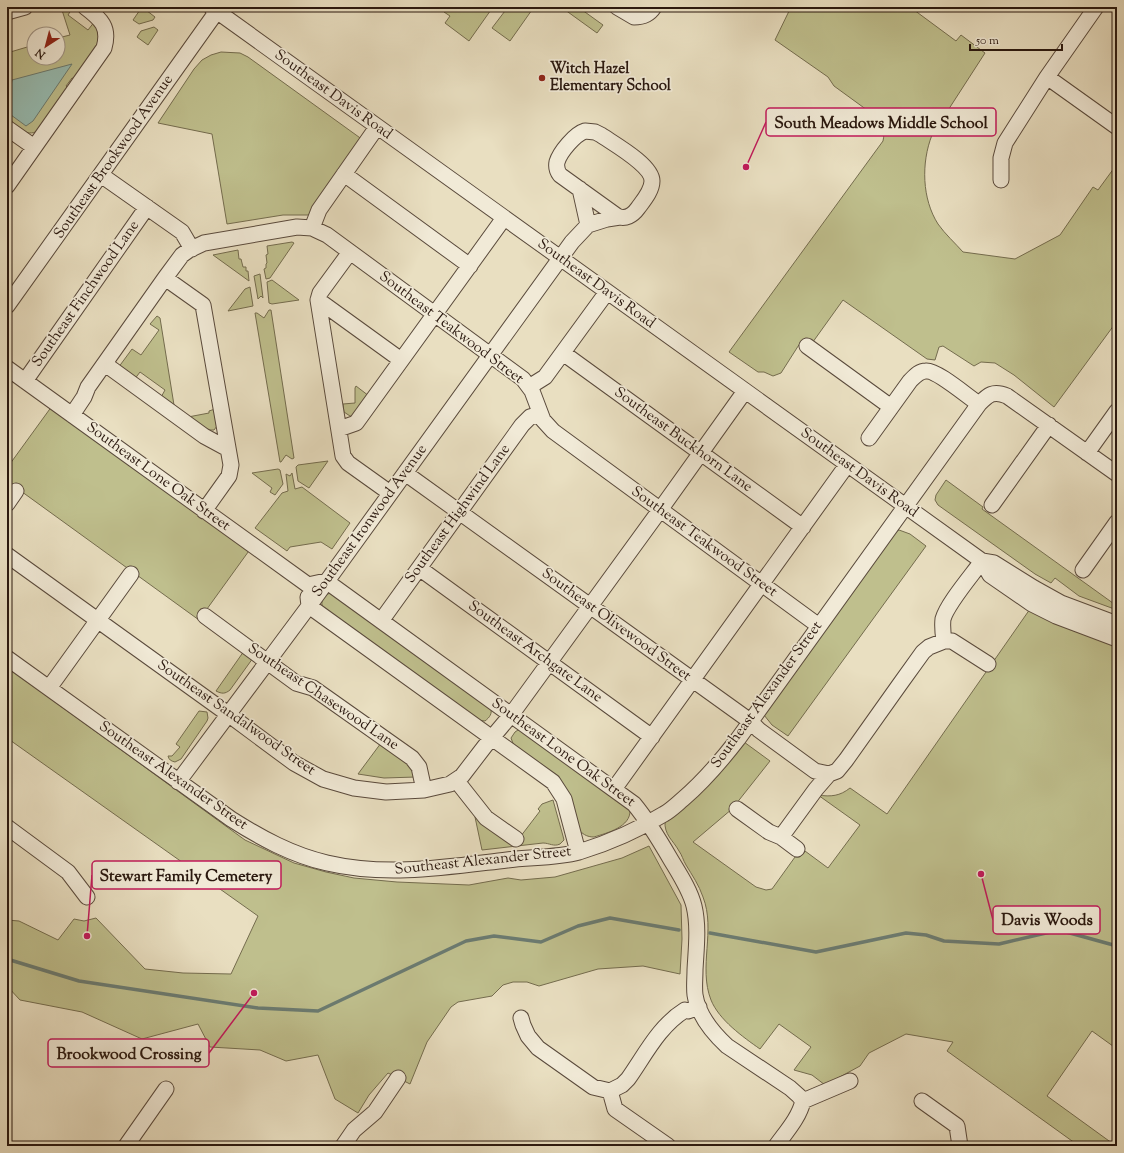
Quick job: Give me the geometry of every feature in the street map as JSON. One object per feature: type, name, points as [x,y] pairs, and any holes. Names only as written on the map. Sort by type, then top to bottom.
[{"type":"street","points":[[7,12],[25,7]]},
{"type":"street","points":[[7,186],[104,48],[106,37],[105,27],[102,21],[85,7]]},
{"type":"street","points":[[617,7],[634,18],[650,13],[654,7]]},
{"type":"street","points":[[1001,180],[1001,158],[1005,142],[1047,76],[1096,7]]},
{"type":"street","name":"Southeast Davis Road","points":[[216,9],[982,561],[994,564],[1061,603],[1117,624]]},
{"type":"street","name":"Southeast Brookwood Avenue","points":[[7,306],[101,175],[216,9]]},
{"type":"street","points":[[1047,76],[1117,127]]},
{"type":"street","points":[[312,228],[319,210],[378,127]]},
{"type":"street","points":[[7,128],[34,147]]},
{"type":"street","points":[[580,189],[588,225],[607,219],[620,217],[631,215],[637,210],[650,191],[652,178],[649,171],[642,164],[595,132],[585,131],[575,136],[557,162],[557,171],[560,175],[580,189],[614,214],[620,217]]},
{"type":"street","points":[[344,174],[470,266]]},
{"type":"street","points":[[101,175],[182,232],[192,249]]},
{"type":"street","name":"Southeast Finchwood Lane","points":[[25,381],[147,207]]},
{"type":"street","points":[[339,429],[356,423],[504,218]]},
{"type":"street","name":"Southeast Ironwood Avenue","points":[[178,782],[309,606],[560,258],[572,242],[588,225]]},
{"type":"street","name":"Southeast Teakwood Street","points":[[72,415],[84,397],[88,387],[182,256],[204,243],[297,227],[312,228],[327,235],[523,379],[532,391],[543,420],[553,431],[819,626]]},
{"type":"street","points":[[350,252],[320,293],[318,300],[343,456],[348,463],[390,493]]},
{"type":"street","points":[[165,278],[203,305],[231,465],[229,476],[204,511]]},
{"type":"street","points":[[529,387],[545,377],[607,292]]},
{"type":"street","points":[[318,300],[401,360]]},
{"type":"street","points":[[807,346],[891,407]]},
{"type":"street","name":"Southeast Buckhorn Lane","points":[[562,353],[803,527]]},
{"type":"street","points":[[105,364],[204,436],[228,449]]},
{"type":"street","name":"Southeast Lone Oak Street","points":[[7,368],[308,585]]},
{"type":"street","points":[[869,438],[910,381],[918,373],[924,371],[936,373],[979,404]]},
{"type":"street","name":"Southeast Sandalwood Street","points":[[7,555],[294,763],[323,779],[354,788],[386,792],[424,790],[450,784],[462,776],[470,767],[511,715],[701,454],[745,391]]},
{"type":"street","name":"Southeast Alexander Street","points":[[7,658],[231,819],[251,832],[290,852],[326,863],[371,870],[416,870],[578,852],[614,839],[666,814],[697,786],[718,764],[979,404],[990,394],[1003,394],[1117,474]]},
{"type":"street","points":[[1087,453],[1117,411]]},
{"type":"street","name":"Southeast Highwind Lane","points":[[381,621],[522,425],[530,417],[540,414]]},
{"type":"street","points":[[992,505],[1049,425]]},
{"type":"street","points":[[614,789],[848,465]]},
{"type":"street","name":"Southeast Olivewood Street","points":[[404,473],[750,721],[759,730],[815,771],[828,774]]},
{"type":"street","points":[[7,504],[16,491]]},
{"type":"street","points":[[1083,570],[1117,522]]},
{"type":"street","points":[[944,641],[942,628],[947,609],[982,561]]},
{"type":"street","name":"Southeast Davis Road","points":[[982,561],[990,575],[1032,604],[1056,616],[1117,639]]},
{"type":"street","name":"Southeast Archgate Lane","points":[[419,568],[652,736]]},
{"type":"street","points":[[49,688],[131,574]]},
{"type":"street","points":[[309,606],[308,585],[326,581]]},
{"type":"street","name":"Southeast Lone Oak Street","points":[[326,581],[634,804],[648,823],[686,886],[694,906],[697,936],[694,987],[699,1008],[711,1028],[727,1046],[790,1088],[803,1101]]},
{"type":"street","name":"Southeast Lone Oak Street","points":[[309,606],[553,782],[564,799],[578,852]]},
{"type":"street","name":"Southeast Chasewood Lane","points":[[205,616],[296,683],[314,688],[412,758],[419,767],[424,790]]},
{"type":"street","points":[[781,837],[828,774],[837,771],[846,760],[923,652],[935,644],[944,641],[952,641],[988,664]]},
{"type":"street","points":[[456,780],[483,815],[516,839]]},
{"type":"street","points":[[737,809],[769,832],[781,837],[798,849]]},
{"type":"street","points":[[7,827],[68,872],[88,897]]},
{"type":"street","points":[[521,1018],[522,1025],[528,1036],[538,1048],[593,1087],[610,1091],[622,1085],[628,1079],[662,1029],[673,1017],[685,1010],[688,1011],[699,1008]]},
{"type":"street","points":[[343,1146],[354,1130],[375,1112],[398,1078]]},
{"type":"street","points":[[776,1146],[797,1118],[803,1101],[850,1081]]},
{"type":"street","points":[[126,1146],[166,1089]]},
{"type":"street","points":[[610,1091],[615,1109],[668,1146]]},
{"type":"street","points":[[922,1101],[957,1126],[960,1146]]},
{"type":"green space","points":[[61,7],[73,7],[68,15],[88,30],[95,21],[98,27],[99,42],[75,79],[72,78],[66,86],[69,89],[38,131],[30,133],[18,129],[7,121],[7,53],[26,47],[26,66],[66,66],[66,36],[70,35]]},
{"type":"green space","points":[[142,7],[155,17],[153,20],[139,24],[133,20]]},
{"type":"green space","points":[[447,7],[493,7],[469,41],[445,23],[450,16],[444,12]]},
{"type":"green space","points":[[508,7],[534,7],[510,41],[492,28]]},
{"type":"green space","points":[[561,7],[578,7],[603,25],[597,33]]},
{"type":"green space","points":[[791,7],[910,7],[956,41],[961,35],[985,53],[932,135],[926,157],[926,192],[933,214],[941,228],[963,252],[1015,259],[1060,235],[1093,187],[1098,190],[1117,164],[1117,321],[1054,407],[1014,375],[995,363],[981,362],[974,366],[943,346],[939,347],[935,360],[927,359],[843,300],[810,346],[802,340],[781,373],[773,376],[764,372],[758,372],[729,352],[883,141],[883,129],[878,118],[834,86],[828,77],[775,40]]},
{"type":"green space","points":[[154,27],[158,30],[148,45],[137,37],[141,31]]},
{"type":"green space","points":[[221,52],[240,53],[248,57],[363,140],[311,215],[283,215],[227,224],[212,134],[158,123],[194,69],[202,60]]},
{"type":"green space","points":[[292,242],[294,243],[270,278],[266,279],[264,269],[266,268],[267,263],[267,246]]},
{"type":"green space","points":[[238,250],[239,259],[241,259],[243,267],[246,267],[246,271],[248,271],[249,281],[213,255]]},
{"type":"green space","points":[[260,274],[263,298],[261,296],[258,299],[254,276]]},
{"type":"green space","points":[[272,280],[299,300],[272,304],[269,303],[267,282]]},
{"type":"green space","points":[[250,287],[253,306],[228,311],[245,289]]},
{"type":"green space","points":[[269,310],[271,310],[294,458],[292,459],[286,455],[281,462],[255,313],[264,318]]},
{"type":"green space","points":[[157,316],[160,318],[174,405],[160,399],[165,390],[140,372],[134,380],[118,368],[132,349],[141,355],[159,330],[150,324]]},
{"type":"green space","points":[[356,386],[369,396],[353,416],[350,416],[344,412],[343,404],[355,403]]},
{"type":"green space","points":[[52,406],[251,548],[199,620],[7,481],[7,468]]},
{"type":"green space","points":[[215,409],[217,426],[214,430],[209,430],[188,417],[209,413],[209,411]]},
{"type":"green space","points":[[328,461],[309,488],[298,481],[296,467],[298,465]]},
{"type":"green space","points":[[278,469],[280,470],[283,484],[275,495],[270,492],[272,488],[252,473]]},
{"type":"green space","points":[[292,473],[295,489],[302,487],[350,523],[332,549],[321,542],[290,547],[287,551],[255,528],[282,493],[288,491],[286,474],[290,476]]},
{"type":"green space","points":[[946,480],[983,507],[982,509],[1117,606],[1117,610],[1079,596],[1055,578],[1051,583],[1035,574],[938,505],[935,500],[936,495]]},
{"type":"green space","points":[[899,530],[910,534],[926,546],[788,736],[772,725],[764,715],[895,532]]},
{"type":"green space","points":[[330,593],[335,594],[491,708],[491,714],[489,717],[485,721],[477,720],[323,608],[323,599]]},
{"type":"green space","points":[[1030,609],[1117,646],[1117,1049],[1092,1031],[1047,1096],[1116,1146],[1079,1146],[947,1051],[953,1042],[906,1034],[869,1053],[860,1066],[825,1085],[812,1075],[794,1070],[811,1047],[779,1024],[760,1049],[726,1021],[711,1000],[707,987],[706,975],[708,935],[707,910],[700,888],[667,834],[665,826],[665,821],[744,742],[770,761],[732,809],[693,842],[756,887],[766,890],[772,889],[795,857],[800,857],[805,851],[828,868],[860,825],[818,795],[835,795],[843,793],[850,788],[887,814]]},
{"type":"green space","points":[[244,651],[253,658],[230,690],[223,693],[216,691]]},
{"type":"green space","points":[[7,667],[245,840],[294,863],[326,872],[354,878],[397,882],[469,885],[508,878],[521,880],[555,877],[622,858],[649,846],[681,905],[682,939],[680,974],[643,966],[598,969],[539,986],[527,982],[513,982],[503,985],[492,996],[458,1002],[451,1007],[427,1042],[410,1084],[388,1073],[369,1095],[358,1113],[335,1099],[318,1055],[286,1061],[260,1050],[210,1047],[198,1024],[142,1039],[82,1012],[20,1000],[7,986],[7,920],[19,921],[58,940],[74,919],[84,921],[96,918],[145,969],[183,973],[231,974],[258,916],[7,738]]},
{"type":"green space","points":[[199,711],[207,712],[207,721],[181,759],[175,762],[171,761],[168,756],[172,756],[180,747],[176,744]]},
{"type":"green space","points":[[518,730],[525,731],[630,810],[627,821],[617,828],[594,837],[585,835],[580,831],[568,794],[514,746],[511,738]]},
{"type":"green space","points":[[381,743],[408,763],[416,777],[384,778],[358,774]]},
{"type":"green space","points":[[553,800],[564,840],[560,844],[554,845],[543,843],[482,850],[475,817],[514,845],[540,811],[538,809],[542,804]]},
{"type":"water","points":[[72,64],[33,121],[26,126],[7,112],[12,80]]},
{"type":"waterway","points":[[7,959],[79,981],[258,1008],[318,1011],[466,941],[494,936],[541,942],[578,926],[610,918],[679,930]]},
{"type":"waterway","points":[[710,933],[816,952],[906,933],[926,935],[944,941],[999,944],[1059,930],[1117,946]]},
{"type":"place","name":"Witch Hazel Elementary School","points":[[542,78]]},
{"type":"place","name":"South Meadows Middle School","points":[[746,167]]},
{"type":"place","name":"Davis Woods","points":[[981,874]]},
{"type":"place","name":"Stewart Family Cemetery","points":[[87,936]]},
{"type":"place","name":"Brookwood Crossing","points":[[254,993]]}]
